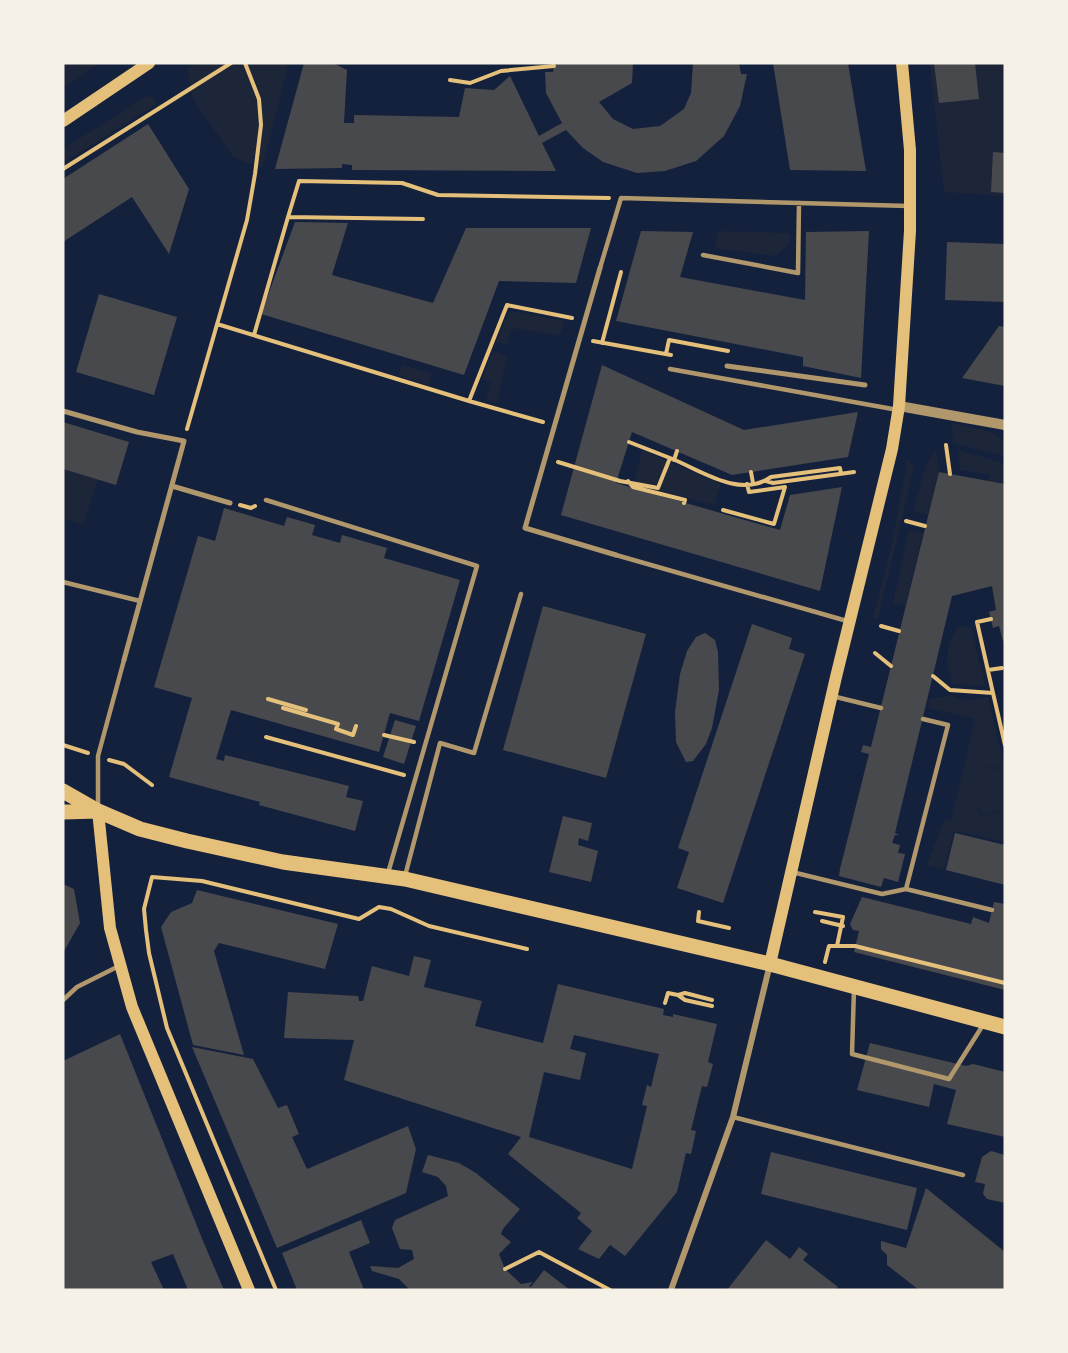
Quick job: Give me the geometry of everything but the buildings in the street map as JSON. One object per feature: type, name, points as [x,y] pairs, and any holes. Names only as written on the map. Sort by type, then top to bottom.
[{"type":"main road","points":[[63,120],[149,63]]},
{"type":"main road","points":[[770,964],[892,449],[899,408],[908,278],[910,207],[910,150],[902,63]]},
{"type":"main road","points":[[63,791],[99,811],[140,829],[187,841],[283,862],[405,879],[770,964],[1005,1027]]},
{"type":"main road","points":[[63,812],[99,811]]},
{"type":"main road","points":[[99,811],[105,894],[120,965],[132,1007],[249,1290]]},
{"type":"street","points":[[600,268],[525,528],[616,555]]},
{"type":"street","points":[[727,366],[865,385]]},
{"type":"street","points":[[899,408],[1005,424]]},
{"type":"street","points":[[63,411],[137,432],[184,441],[124,660]]},
{"type":"street","points":[[172,486],[230,502]]},
{"type":"street","points":[[671,1290],[734,1117],[770,964]]},
{"type":"lane","points":[[600,268],[621,198],[910,207]]},
{"type":"lane","points":[[703,255],[798,273],[799,203]]},
{"type":"lane","points":[[670,369],[899,408]]},
{"type":"lane","points":[[266,500],[477,566],[423,745],[388,876]]},
{"type":"lane","points":[[616,555],[850,622]]},
{"type":"lane","points":[[63,582],[140,601]]},
{"type":"lane","points":[[405,879],[440,743],[474,753],[521,594]]},
{"type":"lane","points":[[99,811],[98,756],[124,660]]},
{"type":"lane","points":[[832,696],[880,708]]},
{"type":"lane","points":[[906,889],[948,725],[923,719]]},
{"type":"lane","points":[[792,872],[882,894],[906,889],[992,910]]},
{"type":"lane","points":[[63,1000],[77,987],[120,965]]},
{"type":"lane","points":[[854,986],[852,1054],[949,1079],[985,1022]]},
{"type":"lane","points":[[734,1117],[963,1174]]},
{"type":"path","points":[[63,169],[231,63]]},
{"type":"path","points":[[184,441],[247,220],[261,125],[259,99],[245,63]]},
{"type":"path","points":[[450,81],[470,83],[501,71],[554,66]]},
{"type":"path","points":[[254,335],[298,181],[402,183],[438,195],[621,198]]},
{"type":"path","points":[[288,217],[423,219]]},
{"type":"path","points":[[602,343],[621,272]]},
{"type":"path","points":[[469,400],[507,305],[585,320]]},
{"type":"path","points":[[217,324],[555,426]]},
{"type":"path","points":[[580,338],[677,357]]},
{"type":"path","points":[[666,354],[669,340],[729,351],[727,366]]},
{"type":"path","points":[[629,442],[734,486],[854,472]]},
{"type":"path","points":[[946,444],[950,474]]},
{"type":"path","points":[[574,467],[620,481],[628,480],[658,488],[677,451]]},
{"type":"path","points":[[809,463],[810,472]]},
{"type":"path","points":[[765,481],[771,477],[840,468],[841,474]]},
{"type":"path","points":[[723,510],[774,524],[785,488],[749,492],[751,472]]},
{"type":"path","points":[[628,480],[633,487],[685,500],[684,503]]},
{"type":"path","points":[[906,521],[925,526]]},
{"type":"path","points":[[991,619],[977,622],[1004,732],[1005,745]]},
{"type":"path","points":[[881,626],[899,631]]},
{"type":"path","points":[[875,654],[891,666]]},
{"type":"path","points":[[988,670],[1002,668]]},
{"type":"path","points":[[933,676],[950,690],[993,693]]},
{"type":"path","points":[[268,699],[306,711]]},
{"type":"path","points":[[283,708],[338,724],[336,729],[353,735],[356,726]]},
{"type":"path","points":[[384,735],[423,745]]},
{"type":"path","points":[[266,737],[414,778]]},
{"type":"path","points":[[276,1290],[168,1028],[149,954],[146,930],[144,909],[152,877],[202,881],[359,919],[380,907],[391,909],[429,926],[527,949]]},
{"type":"path","points":[[699,912],[698,921],[729,928]]},
{"type":"path","points":[[815,912],[843,917],[843,926],[837,946]]},
{"type":"path","points":[[822,921],[843,926]]},
{"type":"path","points":[[829,946],[855,946],[1005,982]]},
{"type":"path","points":[[666,1003],[668,993],[678,995],[685,1000],[712,1006]]},
{"type":"path","points":[[678,995],[685,993],[712,1000]]},
{"type":"path","points":[[505,1269],[539,1252],[610,1290]]},
{"type":"shaded area","points":[[63,63],[100,63],[63,88]]},
{"type":"shaded area","points":[[198,63],[289,63],[262,168],[233,157],[193,99],[187,69]]},
{"type":"shaded area","points":[[930,63],[1005,63],[1005,196],[944,192]]},
{"type":"shaded area","points":[[152,96],[157,104],[63,163],[63,149],[145,97]]},
{"type":"shaded area","points":[[717,231],[790,233],[789,244],[776,256],[716,248]]},
{"type":"shaded area","points":[[509,311],[565,321],[559,336],[512,328],[507,345],[496,342]]},
{"type":"shaded area","points":[[493,351],[507,356],[497,403],[486,400],[491,382],[482,379]]},
{"type":"shaded area","points":[[402,365],[432,374],[429,385],[399,376]]},
{"type":"shaded area","points":[[952,423],[992,432],[1005,441],[1005,456],[953,443]]},
{"type":"shaded area","points":[[642,450],[721,484],[714,505],[634,484]]},
{"type":"shaded area","points":[[958,450],[1000,462],[1005,467],[1005,484],[988,481],[989,474],[960,470]]},
{"type":"shaded area","points":[[936,451],[939,472],[928,515],[913,512],[926,465]]},
{"type":"shaded area","points":[[908,459],[914,467],[878,619],[873,617],[892,543]]},
{"type":"shaded area","points":[[63,469],[98,479],[83,525],[63,518]]},
{"type":"shaded area","points":[[909,530],[923,533],[905,606],[893,603]]},
{"type":"shaded area","points":[[957,627],[971,627],[985,686],[953,684],[947,661],[950,642]]},
{"type":"shaded area","points":[[952,695],[962,701],[988,697],[1005,770],[987,765],[983,771],[987,766],[1005,771],[1005,809],[982,815],[973,797],[981,816],[1005,810],[1005,842],[954,831],[944,870],[927,865],[944,820],[951,821],[975,719],[928,708],[930,699]]}]
